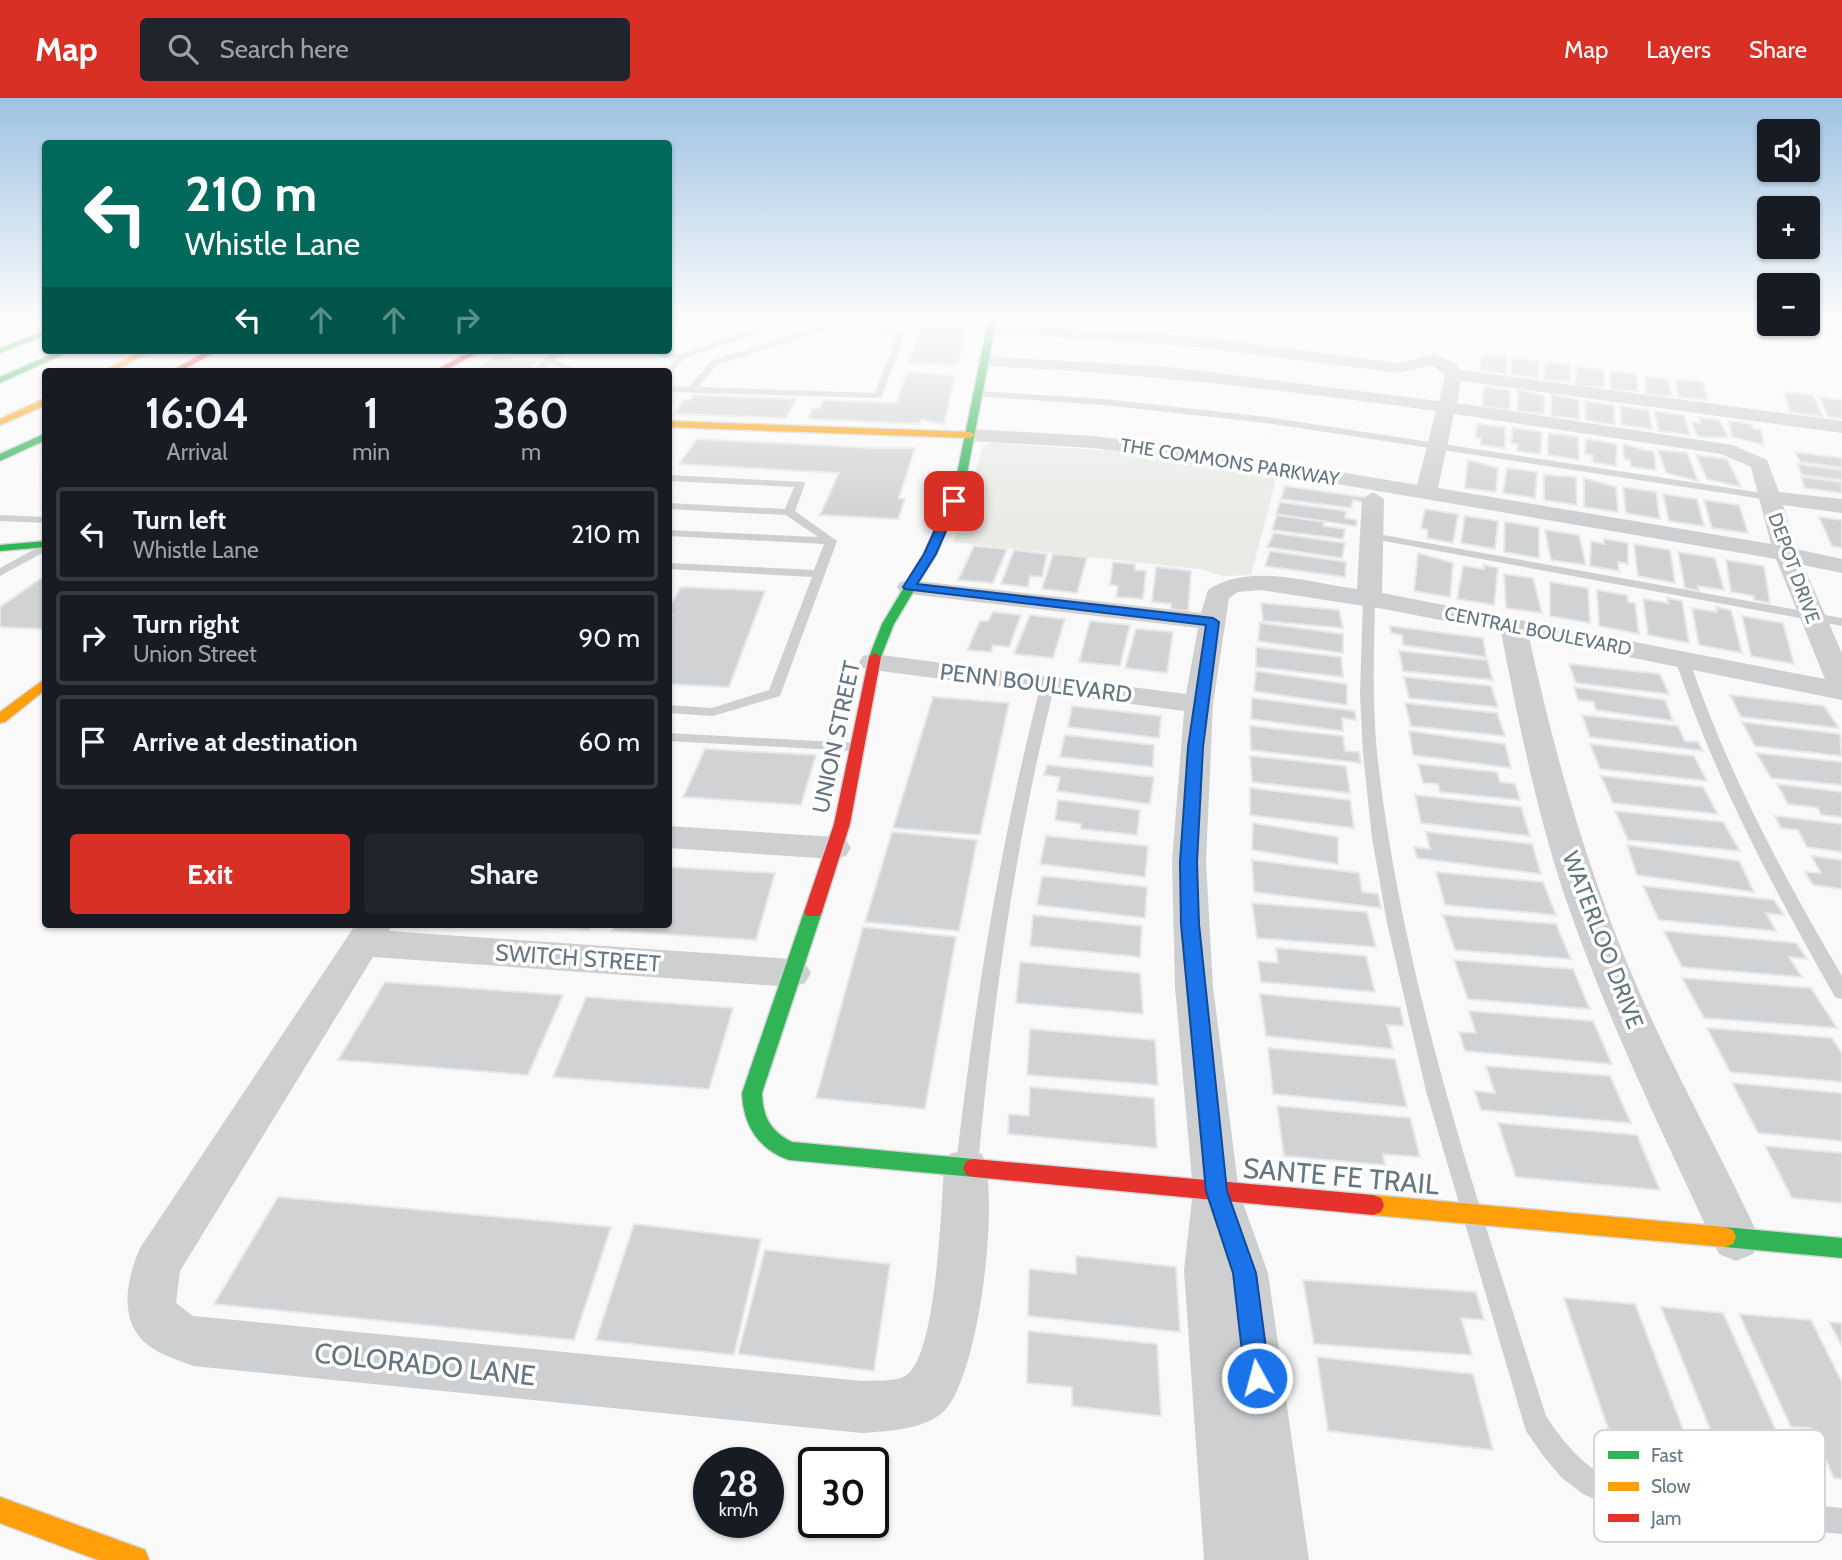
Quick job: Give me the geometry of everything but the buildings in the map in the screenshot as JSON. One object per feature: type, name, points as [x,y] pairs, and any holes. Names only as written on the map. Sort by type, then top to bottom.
[{"type":"main road","name":"UNION STREET","points":[[757,1131],[751,1112],[752,1093],[849,796],[855,747],[873,662],[888,624],[947,518],[960,484],[980,385]]},
{"type":"main road","points":[[0,422],[42,403]]},
{"type":"main road","name":"THE COMMONS PARKWAY","points":[[672,424],[970,435]]},
{"type":"main road","points":[[0,458],[42,438]]},
{"type":"main road","points":[[0,548],[42,545]]},
{"type":"main road","points":[[0,697],[41,675]]},
{"type":"main road","points":[[0,719],[41,675]]},
{"type":"main road","name":"SANTE FE TRAIL","points":[[757,1131],[769,1143],[789,1151],[1842,1248]]},
{"type":"main road","points":[[0,1510],[135,1560]]},
{"type":"street","points":[[1276,385],[1448,410]]},
{"type":"street","points":[[1426,493],[1452,385]]},
{"type":"street","points":[[1530,385],[1842,427]]},
{"type":"street","name":"DEPOT DRIVE","points":[[1448,410],[1726,449],[1746,455],[1760,464],[1786,554],[1810,616],[1842,685]]},
{"type":"street","name":"THE COMMONS PARKWAY","points":[[970,435],[1157,449],[1786,554],[1842,566]]},
{"type":"street","points":[[1769,497],[1842,506]]},
{"type":"street","points":[[1369,599],[1373,499]]},
{"type":"street","name":"THE COMMONS PARKWAY","points":[[1786,554],[1842,558]]},
{"type":"street","name":"CENTRAL BOULEVARD","points":[[1213,622],[1217,595],[1232,584],[1261,583],[1369,599],[1842,691]]},
{"type":"street","points":[[909,587],[1213,622],[1199,704],[1189,862],[1190,924],[1216,1191],[1208,1270],[1233,1560]]},
{"type":"street","name":"WATERLOO DRIVE","points":[[1513,626],[1546,777],[1587,906],[1649,1054],[1737,1239]]},
{"type":"street","name":"PENN BOULEVARD","points":[[873,662],[1199,704]]},
{"type":"street","points":[[672,837],[834,848]]},
{"type":"street","name":"COLORADO LANE","points":[[369,933],[157,1264],[149,1294],[152,1316],[168,1333],[193,1341],[848,1405],[899,1404],[925,1393],[943,1371],[953,1340],[967,1168]]},
{"type":"street","name":"SWITCH STREET","points":[[369,933],[792,973]]},
{"type":"street","points":[[1216,1191],[1244,1273],[1280,1560]]},
{"type":"lane","points":[[692,389],[695,385]]},
{"type":"lane","points":[[672,389],[878,396],[882,385]]},
{"type":"lane","points":[[978,394],[1151,406],[1769,497]]},
{"type":"lane","points":[[672,478],[800,484],[789,512]]},
{"type":"lane","points":[[672,506],[789,512],[831,541]]},
{"type":"lane","points":[[0,518],[42,520]]},
{"type":"lane","points":[[672,533],[831,541]]},
{"type":"lane","points":[[1372,536],[1842,622]]},
{"type":"lane","points":[[672,709],[713,712],[775,693],[831,541]]},
{"type":"lane","points":[[0,573],[42,547]]},
{"type":"lane","points":[[672,566],[819,574]]},
{"type":"lane","points":[[1369,599],[1366,699],[1378,824],[1394,918],[1422,1035],[1535,1422],[1552,1450],[1572,1472],[1594,1487]]},
{"type":"lane","points":[[1682,659],[1697,707],[1751,825],[1842,992]]},
{"type":"lane","points":[[967,1168],[986,994],[1014,818],[1048,684]]},
{"type":"lane","points":[[672,737],[855,747]]},
{"type":"shaded area","points":[[990,443],[1133,452],[1277,476],[1251,575],[1224,576],[1199,569],[953,542],[983,447]]},
{"type":"traffic: fast","points":[[875,657],[888,624],[930,554],[960,484],[980,385]]},
{"type":"traffic: fast","points":[[0,458],[42,438]]},
{"type":"traffic: fast","points":[[0,548],[42,544]]},
{"type":"traffic: fast","points":[[813,912],[752,1093],[754,1113],[760,1128],[772,1141],[789,1151],[974,1168]]},
{"type":"traffic: fast","points":[[1725,1237],[1842,1248]]},
{"type":"traffic: slow","points":[[0,422],[42,403]]},
{"type":"traffic: slow","points":[[672,424],[970,435]]},
{"type":"traffic: slow","points":[[0,719],[42,685]]},
{"type":"traffic: slow","points":[[1373,1205],[1725,1237]]},
{"type":"traffic: slow","points":[[0,1510],[135,1560]]},
{"type":"traffic: jam","points":[[813,912],[842,824],[875,657]]},
{"type":"traffic: jam","points":[[974,1168],[1373,1205]]},
{"type":"route","points":[[954,501],[930,554],[909,587],[1213,622],[1204,668],[1195,747],[1189,862],[1190,924],[1194,987],[1216,1191],[1244,1273],[1257,1378]]}]
